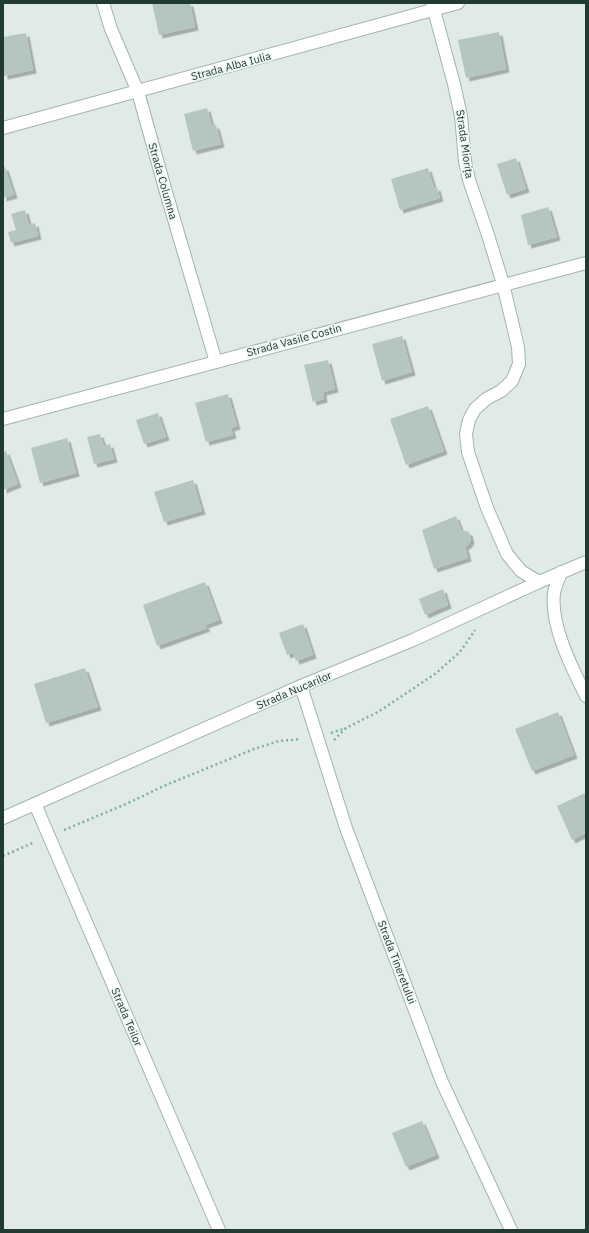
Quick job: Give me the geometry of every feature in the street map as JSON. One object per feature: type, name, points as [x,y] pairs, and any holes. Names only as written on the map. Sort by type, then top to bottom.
[{"type":"street","name":"Strada Columna","points":[[103,3],[111,29],[138,92],[216,362]]},
{"type":"street","name":"Strada Alba Iulia","points":[[3,128],[138,92],[433,7],[458,3]]},
{"type":"street","name":"Strada Miorița","points":[[433,7],[460,110],[465,160],[469,180],[503,284],[518,347],[519,364],[512,381],[501,391],[486,399],[475,409],[469,420],[466,434],[468,452],[487,508],[507,554],[521,571],[539,582]]},
{"type":"street","name":"Strada Vasile Costin","points":[[3,419],[586,263]]},
{"type":"street","name":"Strada Nucarilor","points":[[3,818],[301,686],[413,640],[586,562]]},
{"type":"street","points":[[561,572],[554,592],[554,609],[559,635],[586,696]]},
{"type":"street","name":"Strada Tineretului","points":[[301,686],[346,828],[442,1082],[511,1230]]},
{"type":"street","name":"Strada Teilor","points":[[34,804],[219,1230]]},
{"type":"path","points":[[326,764],[330,744],[346,728],[378,712],[435,674],[460,652],[477,627]]},
{"type":"path","points":[[3,856],[126,804],[166,785],[254,749],[279,741],[317,737]]},
{"type":"building","points":[[152,3],[190,3],[195,27],[159,35]]},
{"type":"building","points":[[499,32],[506,69],[466,78],[458,40]]},
{"type":"building","points":[[26,33],[33,70],[4,76],[3,37]]},
{"type":"building","points":[[207,108],[212,126],[216,125],[221,144],[193,151],[184,114]]},
{"type":"building","points":[[516,158],[526,189],[507,195],[497,164]]},
{"type":"building","points":[[3,167],[5,167],[14,195],[3,198]]},
{"type":"building","points":[[428,168],[434,188],[437,187],[440,198],[400,210],[391,179]]},
{"type":"building","points":[[548,207],[557,237],[528,245],[521,215]]},
{"type":"building","points":[[25,210],[29,225],[35,223],[38,236],[11,243],[8,232],[16,230],[11,214]]},
{"type":"building","points":[[402,336],[412,372],[382,381],[372,344]]},
{"type":"building","points":[[328,360],[335,389],[323,392],[324,399],[313,402],[304,365]]},
{"type":"building","points":[[228,394],[237,426],[231,428],[233,435],[206,442],[195,403]]},
{"type":"building","points":[[428,406],[444,451],[406,465],[390,419]]},
{"type":"building","points":[[158,413],[166,437],[144,444],[136,420]]},
{"type":"building","points":[[100,434],[104,446],[110,444],[114,459],[94,464],[87,437]]},
{"type":"building","points":[[67,438],[76,473],[40,483],[31,448]]},
{"type":"building","points":[[6,451],[18,484],[3,490],[3,452]]},
{"type":"building","points":[[193,480],[202,511],[164,522],[154,492]]},
{"type":"building","points":[[456,516],[461,530],[469,532],[471,540],[468,545],[465,546],[468,558],[434,569],[422,530]]},
{"type":"building","points":[[205,582],[219,620],[205,625],[207,628],[157,646],[143,605]]},
{"type":"building","points":[[443,589],[448,605],[425,615],[419,599]]},
{"type":"building","points":[[303,624],[313,655],[296,661],[293,653],[287,655],[279,633]]},
{"type":"building","points":[[85,668],[98,707],[46,723],[34,684]]},
{"type":"building","points":[[558,712],[574,755],[532,771],[515,729]]},
{"type":"building","points":[[585,793],[586,833],[572,840],[557,806]]},
{"type":"building","points":[[422,1121],[436,1155],[406,1167],[392,1133]]}]
